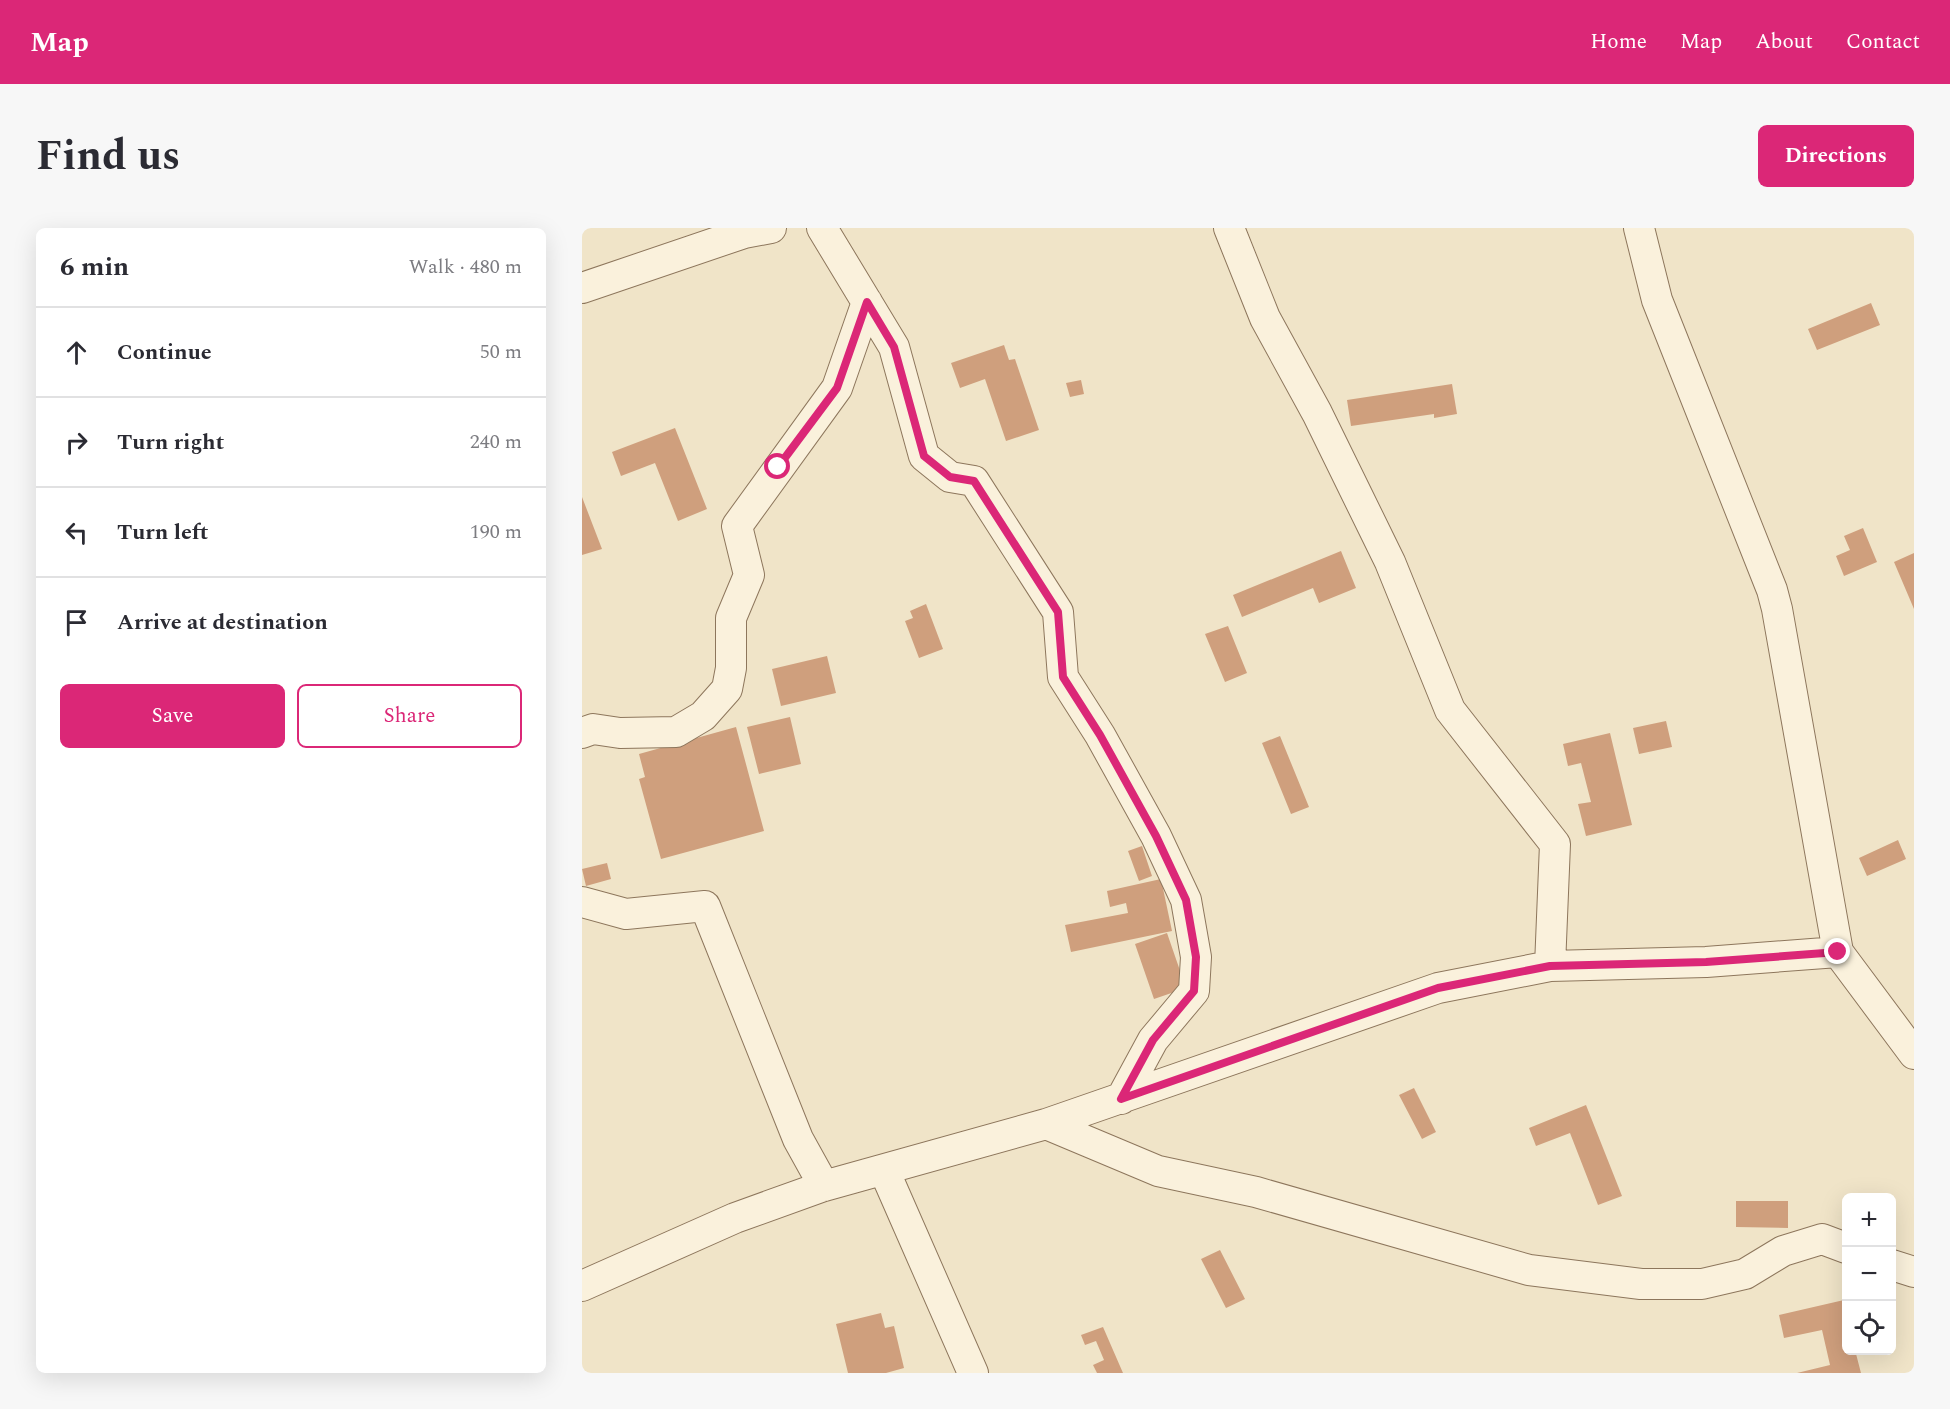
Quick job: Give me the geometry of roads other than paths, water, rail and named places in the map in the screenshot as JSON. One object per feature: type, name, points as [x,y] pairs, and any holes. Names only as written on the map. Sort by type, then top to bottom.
[{"type":"street","points":[[582,288],[744,233],[771,228]]},
{"type":"street","points":[[822,228],[894,347],[924,456],[950,477],[974,481],[1058,612],[1063,677],[1100,735],[1156,836],[1186,900],[1196,957],[1194,991],[1153,1040],[1121,1099]]},
{"type":"street","points":[[1229,228],[1265,318],[1317,413],[1390,562],[1450,710],[1555,844],[1550,966]]},
{"type":"street","points":[[1639,228],[1657,300],[1772,590],[1838,952],[1914,1054]]},
{"type":"street","points":[[582,733],[593,729],[620,733],[676,732],[703,716],[727,689],[731,668],[731,618],[748,575],[737,526],[837,388],[867,302]]},
{"type":"street","points":[[582,902],[626,914],[705,906],[798,1139],[824,1186]]},
{"type":"street","points":[[582,1286],[735,1218],[824,1186],[1046,1124],[1438,988],[1550,966],[1706,962],[1838,952]]},
{"type":"street","points":[[1046,1124],[1158,1171],[1256,1192],[1529,1270],[1641,1284],[1702,1284],[1745,1274],[1783,1251],[1822,1239],[1843,1247]]},
{"type":"street","points":[[884,1170],[973,1373]]},
{"type":"street","points":[[1896,1265],[1914,1272]]}]
